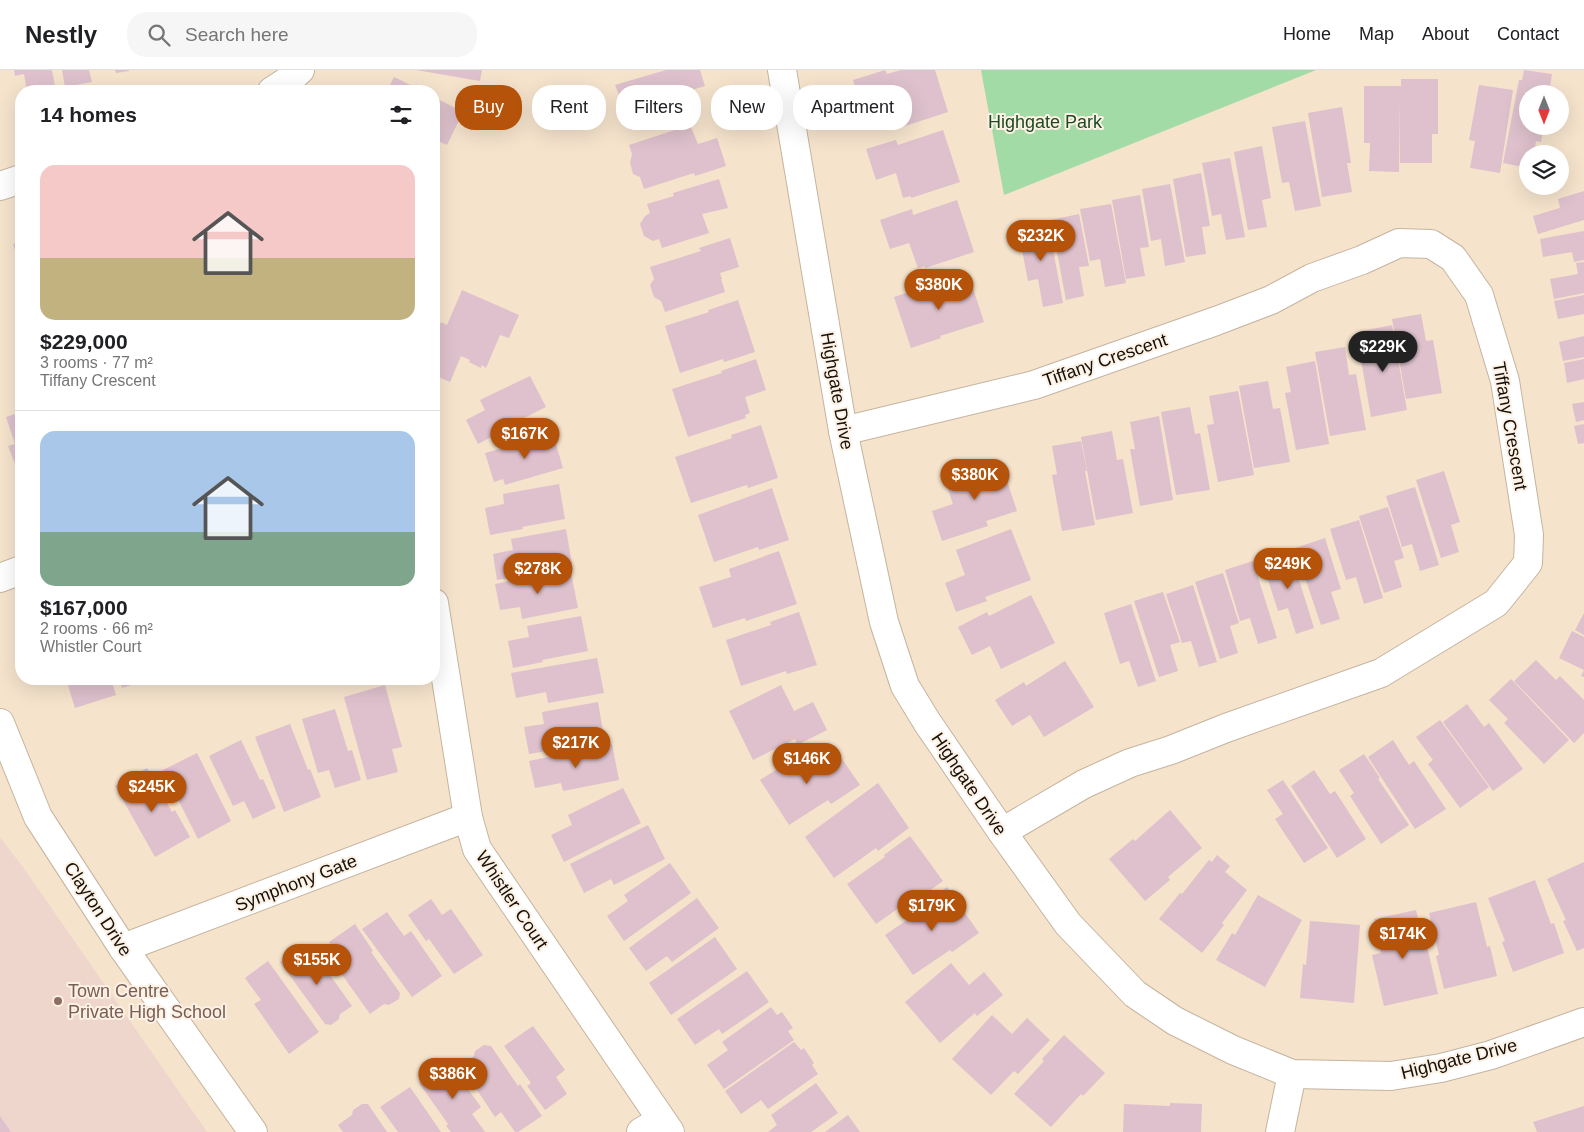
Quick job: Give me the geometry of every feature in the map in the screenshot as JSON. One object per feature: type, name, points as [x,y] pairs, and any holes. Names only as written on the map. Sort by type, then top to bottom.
[{"type":"street","points":[[281,85],[300,70]]},
{"type":"street","name":"Highgate Drive","points":[[782,70],[843,431],[884,622],[905,686],[927,722],[1002,832],[1068,924],[1135,994],[1175,1022],[1233,1050],[1292,1074],[1391,1076],[1441,1068],[1491,1055],[1584,1022]]},
{"type":"street","points":[[0,186],[15,181]]},
{"type":"street","name":"Tiffany Crescent","points":[[843,431],[1034,385],[1271,300],[1312,278],[1362,260],[1399,243],[1430,244],[1453,258],[1479,295],[1505,381],[1529,535],[1528,562],[1496,603],[1381,673],[1226,728],[1171,750],[1130,763],[1084,784],[1002,832]]},
{"type":"street","points":[[0,578],[15,572]]},
{"type":"street","name":"Whistler Court","points":[[440,642],[468,817],[477,849],[657,1128]]},
{"type":"street","name":"Clayton Drive","points":[[0,723],[38,817],[123,948],[253,1132]]},
{"type":"street","name":"Symphony Gate","points":[[123,948],[468,817]]},
{"type":"street","points":[[1280,1132],[1292,1074]]},
{"type":"shaded area","name":"Town Centre Private High School","points":[[0,837],[25,870],[207,1132],[0,1132]]},
{"type":"green space","name":"Highgate Park","points":[[981,70],[1316,70],[1004,195]]},
{"type":"building","points":[[14,70],[52,70],[55,85],[26,85],[24,74],[15,76]]},
{"type":"building","points":[[62,70],[89,70],[92,82],[65,85]]},
{"type":"building","points":[[115,70],[129,70],[129,71],[116,73]]},
{"type":"building","points":[[416,70],[482,70],[480,81]]},
{"type":"building","points":[[666,70],[700,70],[705,86],[616,85],[616,87],[615,85]]},
{"type":"building","points":[[885,70],[887,74],[901,70],[935,70],[948,112],[912,124],[912,85],[855,85],[853,80]]},
{"type":"building","points":[[1524,70],[1552,74],[1550,85],[1519,85],[1519,135],[1542,135],[1541,142],[1536,141],[1535,145],[1519,145],[1519,166],[1503,163],[1519,80],[1522,80]]},
{"type":"building","points":[[394,77],[411,85],[390,85]]},
{"type":"building","points":[[1401,79],[1438,79],[1438,134],[1432,134],[1432,163],[1400,163],[1400,101],[1399,172],[1369,171],[1370,143],[1364,143],[1364,86],[1401,86]]},
{"type":"building","points":[[1479,85],[1513,90],[1500,173],[1470,168],[1475,141],[1469,140]]},
{"type":"building","points":[[440,100],[455,108],[455,128],[447,145],[440,142]]},
{"type":"building","points":[[1342,107],[1351,163],[1347,163],[1352,192],[1322,197],[1308,113]]},
{"type":"building","points":[[1305,121],[1321,206],[1295,211],[1289,182],[1282,183],[1272,127]]},
{"type":"building","points":[[675,130],[692,130],[698,144],[717,138],[726,166],[695,176],[694,173],[644,189],[640,177],[633,174],[630,163],[632,154],[629,145]]},
{"type":"building","points":[[943,130],[960,182],[911,198],[911,196],[903,198],[896,173],[876,180],[866,149],[896,140],[898,145]]},
{"type":"building","points":[[1262,146],[1271,198],[1262,200],[1267,227],[1248,230],[1234,152]]},
{"type":"building","points":[[1230,158],[1245,237],[1226,240],[1221,214],[1212,216],[1202,163]]},
{"type":"building","points":[[1201,173],[1210,226],[1202,227],[1206,254],[1186,257],[1173,179]]},
{"type":"building","points":[[719,179],[728,208],[702,214],[709,233],[662,248],[659,239],[653,241],[644,236],[640,224],[645,216],[650,213],[647,204],[674,196],[673,193]]},
{"type":"building","points":[[1170,184],[1185,262],[1165,266],[1161,239],[1151,241],[1142,189]]},
{"type":"building","points":[[1584,191],[1584,220],[1538,234],[1533,216],[1560,208],[1558,199]]},
{"type":"building","points":[[1140,195],[1149,247],[1140,248],[1145,276],[1126,279],[1112,200]]},
{"type":"building","points":[[957,200],[974,252],[925,268],[925,266],[918,268],[909,243],[890,249],[880,220],[912,209],[913,215]]},
{"type":"building","points":[[1111,204],[1126,283],[1105,287],[1100,259],[1090,261],[1080,209]]},
{"type":"building","points":[[1079,214],[1089,266],[1079,267],[1084,296],[1066,300],[1051,220]]},
{"type":"building","points":[[1048,223],[1063,303],[1043,307],[1038,279],[1028,281],[1018,229]]},
{"type":"building","points":[[1584,231],[1584,260],[1574,262],[1572,252],[1543,257],[1540,239]]},
{"type":"building","points":[[730,238],[739,267],[720,273],[725,292],[665,312],[661,301],[654,297],[650,285],[654,279],[650,267],[701,251],[699,248]]},
{"type":"building","points":[[1584,262],[1584,293],[1554,299],[1550,279],[1578,274],[1576,263]]},
{"type":"building","points":[[969,276],[984,322],[940,336],[941,338],[911,348],[894,297],[924,287],[925,290]]},
{"type":"building","points":[[462,290],[519,315],[509,338],[500,335],[486,368],[482,365],[481,368],[461,356],[450,382],[440,378],[440,324],[441,322],[447,325]]},
{"type":"building","points":[[1584,295],[1584,314],[1558,319],[1554,301]]},
{"type":"building","points":[[738,300],[755,352],[724,362],[723,359],[680,373],[665,326],[709,312],[708,310]]},
{"type":"building","points":[[1421,314],[1426,341],[1433,340],[1442,393],[1406,399],[1392,319]]},
{"type":"building","points":[[1392,325],[1407,410],[1371,417],[1361,360],[1367,359],[1362,331]]},
{"type":"building","points":[[1584,336],[1584,357],[1563,361],[1559,342]]},
{"type":"building","points":[[1345,347],[1349,375],[1356,374],[1366,430],[1330,436],[1315,352]]},
{"type":"building","points":[[756,359],[766,390],[745,397],[750,413],[745,415],[746,418],[688,437],[672,389],[722,373],[721,371]]},
{"type":"building","points":[[1584,359],[1584,379],[1567,383],[1564,363]]},
{"type":"building","points":[[1315,361],[1329,444],[1296,450],[1285,393],[1291,392],[1286,367]]},
{"type":"building","points":[[530,376],[546,407],[506,427],[507,429],[478,444],[466,420],[485,410],[480,400]]},
{"type":"building","points":[[1268,381],[1273,409],[1280,408],[1290,462],[1254,468],[1239,386]]},
{"type":"building","points":[[1238,391],[1254,475],[1218,482],[1207,425],[1214,424],[1209,396]]},
{"type":"building","points":[[1584,402],[1584,420],[1576,422],[1572,404]]},
{"type":"building","points":[[1190,407],[1195,434],[1200,433],[1210,490],[1176,495],[1161,412]]},
{"type":"building","points":[[15,414],[15,444],[6,417]]},
{"type":"building","points":[[1159,416],[1173,500],[1140,506],[1130,449],[1135,449],[1130,422]]},
{"type":"building","points":[[1584,424],[1584,443],[1578,444],[1574,426]]},
{"type":"building","points":[[761,425],[778,478],[748,488],[747,485],[691,503],[675,457],[732,438],[731,435]]},
{"type":"building","points":[[1112,431],[1117,460],[1123,459],[1133,513],[1096,520],[1081,437]]},
{"type":"building","points":[[553,434],[563,468],[505,485],[503,479],[494,482],[485,453]]},
{"type":"building","points":[[1081,441],[1095,525],[1062,531],[1052,475],[1057,474],[1052,446]]},
{"type":"building","points":[[15,444],[15,464],[8,446]]},
{"type":"building","points":[[1000,460],[1017,511],[986,521],[988,526],[942,541],[932,511],[953,504],[944,478]]},
{"type":"building","points":[[1444,471],[1460,522],[1451,525],[1459,552],[1441,558],[1416,480]]},
{"type":"building","points":[[559,484],[565,519],[490,535],[485,508],[504,504],[503,494]]},
{"type":"building","points":[[1415,487],[1439,565],[1420,571],[1412,544],[1402,547],[1386,496]]},
{"type":"building","points":[[772,488],[789,540],[759,550],[758,547],[714,562],[698,515]]},
{"type":"building","points":[[1388,507],[1404,558],[1394,561],[1402,587],[1384,593],[1359,516]]},
{"type":"building","points":[[1359,520],[1383,598],[1364,604],[1356,577],[1346,580],[1330,529]]},
{"type":"building","points":[[566,529],[572,564],[524,572],[525,575],[497,580],[493,554],[513,550],[511,539]]},
{"type":"building","points":[[1011,529],[1031,580],[985,597],[987,601],[956,612],[945,583],[965,575],[956,550]]},
{"type":"building","points":[[1325,538],[1341,589],[1331,592],[1340,619],[1321,625],[1295,548]]},
{"type":"building","points":[[779,551],[797,604],[746,621],[745,618],[713,628],[699,587],[731,577],[729,569]]},
{"type":"building","points":[[1290,551],[1314,628],[1296,634],[1288,608],[1278,611],[1262,561]]},
{"type":"building","points":[[1253,561],[1277,638],[1258,644],[1250,618],[1240,621],[1225,570]]},
{"type":"building","points":[[571,573],[578,608],[522,619],[520,607],[500,610],[495,584],[526,578],[527,581]]},
{"type":"building","points":[[1223,573],[1239,623],[1230,626],[1238,653],[1220,659],[1195,582]]},
{"type":"building","points":[[1193,585],[1217,662],[1199,667],[1191,641],[1182,643],[1166,594]]},
{"type":"building","points":[[1163,592],[1180,642],[1170,645],[1178,671],[1159,677],[1134,601]]},
{"type":"building","points":[[1031,595],[1055,643],[1001,669],[990,646],[972,655],[958,627],[987,612],[989,616]]},
{"type":"building","points":[[1131,604],[1156,681],[1138,687],[1129,661],[1120,664],[1104,613]]},
{"type":"building","points":[[799,612],[817,665],[787,674],[786,671],[741,686],[726,640],[771,625],[770,622]]},
{"type":"building","points":[[1584,613],[1584,635],[1575,630]]},
{"type":"building","points":[[581,616],[588,651],[513,668],[508,641],[529,637],[527,626]]},
{"type":"building","points":[[1572,631],[1584,637],[1584,670],[1559,658]]},
{"type":"building","points":[[597,658],[604,693],[548,703],[546,692],[516,698],[511,673]]},
{"type":"building","points":[[1536,660],[1556,680],[1560,676],[1584,700],[1584,733],[1574,743],[1514,681]]},
{"type":"building","points":[[1065,661],[1094,707],[1044,737],[1030,715],[1012,726],[995,700],[1024,682],[1026,686]]},
{"type":"building","points":[[1511,679],[1569,740],[1544,764],[1504,723],[1508,719],[1489,700]]},
{"type":"building","points":[[68,685],[113,685],[116,695],[75,708]]},
{"type":"building","points":[[385,685],[402,747],[392,749],[398,772],[367,780],[344,697]]},
{"type":"building","points":[[781,685],[794,711],[813,702],[827,730],[797,745],[795,739],[753,760],[729,711]]},
{"type":"building","points":[[598,702],[604,737],[559,746],[560,749],[529,754],[524,727],[544,724],[542,712]]},
{"type":"building","points":[[1467,704],[1484,727],[1489,723],[1523,769],[1493,791],[1443,722]]},
{"type":"building","points":[[335,709],[348,751],[352,750],[361,780],[335,788],[329,770],[318,773],[302,719]]},
{"type":"building","points":[[1440,720],[1489,787],[1460,808],[1428,764],[1433,760],[1416,737]]},
{"type":"building","points":[[290,724],[321,797],[284,812],[255,737]]},
{"type":"building","points":[[241,740],[260,780],[263,779],[276,808],[253,819],[244,801],[233,806],[209,756]]},
{"type":"building","points":[[1393,740],[1409,765],[1414,761],[1446,809],[1415,829],[1368,757]]},
{"type":"building","points":[[612,744],[619,780],[563,791],[561,783],[535,788],[529,761]]},
{"type":"building","points":[[810,748],[825,771],[842,759],[860,785],[831,804],[828,800],[789,825],[760,780]]},
{"type":"building","points":[[197,753],[231,821],[198,839],[163,770]]},
{"type":"building","points":[[1364,754],[1380,778],[1378,779],[1409,825],[1381,844],[1350,796],[1354,793],[1339,770]]},
{"type":"building","points":[[147,768],[172,812],[175,810],[190,837],[155,857],[115,786]]},
{"type":"building","points":[[1314,770],[1330,794],[1335,791],[1366,839],[1337,858],[1291,786]]},
{"type":"building","points":[[1283,780],[1328,848],[1304,863],[1275,819],[1283,814],[1267,790]]},
{"type":"building","points":[[878,783],[909,828],[878,851],[876,848],[834,878],[805,837]]},
{"type":"building","points":[[623,788],[641,823],[564,862],[551,835],[572,825],[568,815]]},
{"type":"building","points":[[1170,810],[1202,848],[1168,877],[1170,880],[1145,901],[1109,859],[1133,839],[1135,841]]},
{"type":"building","points":[[648,825],[665,859],[614,885],[611,879],[584,893],[570,864]]},
{"type":"building","points":[[910,836],[943,881],[915,901],[913,898],[876,924],[847,884],[885,857],[884,855]]},
{"type":"building","points":[[1217,855],[1230,866],[1225,872],[1247,890],[1222,923],[1224,925],[1202,953],[1159,919],[1209,860],[1212,862]]},
{"type":"building","points":[[1584,862],[1584,948],[1577,951],[1563,921],[1566,920],[1547,879]]},
{"type":"building","points":[[670,863],[691,893],[624,941],[607,916],[628,901],[624,895]]},
{"type":"building","points":[[1535,880],[1551,924],[1554,923],[1564,953],[1513,972],[1502,942],[1505,941],[1488,898]]},
{"type":"building","points":[[947,887],[979,933],[952,952],[950,950],[913,975],[885,935],[923,909],[920,906]]},
{"type":"building","points":[[1258,895],[1302,920],[1265,987],[1216,960],[1232,933],[1235,935]]},
{"type":"building","points":[[697,898],[719,928],[672,962],[667,956],[646,971],[629,948]]},
{"type":"building","points":[[431,899],[442,915],[451,909],[483,955],[454,974],[429,939],[426,941],[408,915]]},
{"type":"building","points":[[1476,902],[1487,947],[1490,946],[1497,976],[1444,989],[1436,956],[1439,955],[1429,913]]},
{"type":"building","points":[[1416,910],[1424,943],[1426,942],[1438,994],[1384,1006],[1372,955],[1381,953],[1374,919]]},
{"type":"building","points":[[387,912],[404,936],[411,931],[442,976],[412,997],[362,929]]},
{"type":"building","points":[[1310,921],[1360,925],[1354,1003],[1300,998],[1303,964],[1306,965]]},
{"type":"building","points":[[355,924],[373,951],[371,952],[400,993],[399,999],[389,1005],[384,1004],[370,1014],[338,969],[345,965],[329,942]]},
{"type":"building","points":[[715,937],[737,969],[671,1015],[649,983]]},
{"type":"building","points":[[301,948],[309,958],[315,954],[352,1006],[340,1014],[339,1019],[331,1025],[325,1024],[280,962]]},
{"type":"building","points":[[268,961],[319,1032],[289,1054],[254,1004],[261,1000],[245,978]]},
{"type":"building","points":[[951,963],[969,985],[984,972],[1003,995],[977,1016],[975,1013],[940,1043],[905,1002]]},
{"type":"building","points":[[747,971],[769,1002],[722,1034],[719,1029],[695,1045],[677,1019]]},
{"type":"building","points":[[771,1007],[777,1015],[782,1012],[793,1028],[788,1031],[794,1040],[724,1089],[707,1065],[728,1050],[722,1042]]},
{"type":"building","points":[[992,1015],[1012,1034],[1027,1018],[1050,1040],[1018,1074],[1014,1071],[991,1095],[952,1059]]},
{"type":"building","points":[[533,1026],[565,1070],[556,1077],[567,1094],[545,1110],[527,1086],[531,1083],[504,1046]]},
{"type":"building","points":[[1064,1035],[1105,1073],[1083,1096],[1081,1094],[1051,1127],[1014,1094],[1044,1061],[1042,1059]]},
{"type":"building","points":[[794,1042],[801,1050],[804,1048],[814,1063],[812,1065],[818,1074],[768,1109],[761,1100],[741,1114],[725,1091]]},
{"type":"building","points":[[484,1045],[491,1046],[518,1086],[520,1084],[542,1116],[518,1132],[515,1132],[501,1112],[495,1117],[461,1066],[474,1056],[475,1051]]},
{"type":"building","points":[[448,1062],[481,1107],[472,1114],[485,1132],[451,1132],[446,1126],[448,1124],[419,1083]]},
{"type":"building","points":[[816,1083],[838,1113],[811,1132],[768,1132],[777,1125],[771,1115]]},
{"type":"building","points":[[410,1087],[441,1132],[398,1132],[380,1107]]},
{"type":"building","points":[[1170,1103],[1202,1104],[1201,1132],[1123,1132],[1124,1104],[1170,1106]]},
{"type":"building","points":[[362,1104],[368,1104],[387,1132],[343,1132],[338,1125],[352,1115],[353,1110]]},
{"type":"building","points":[[1584,1106],[1584,1132],[1537,1132],[1533,1122]]},
{"type":"building","points":[[848,1115],[860,1132],[825,1132]]},
{"type":"building","points":[[0,1116],[11,1132],[0,1132]]},
{"type":"place","name":"Town Centre Private High School","points":[[58,1001]]}]
